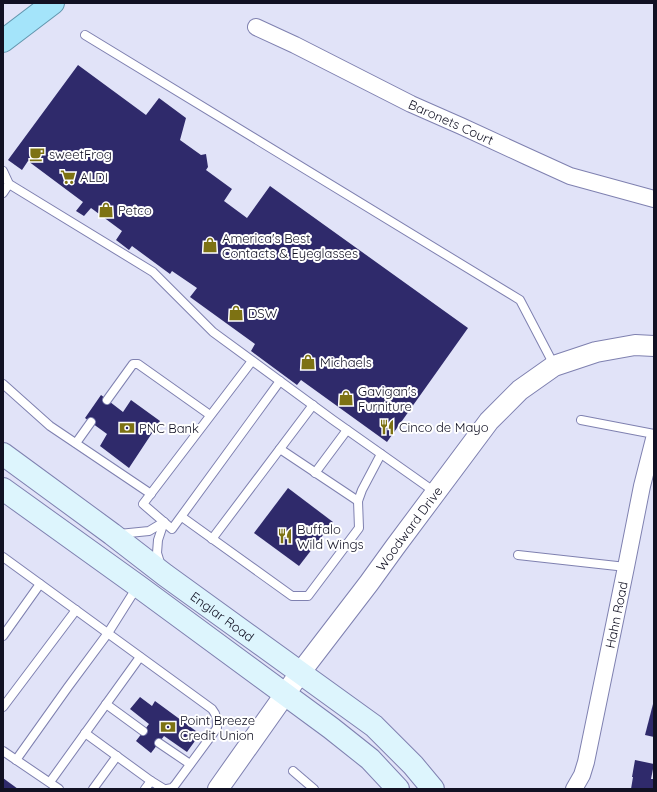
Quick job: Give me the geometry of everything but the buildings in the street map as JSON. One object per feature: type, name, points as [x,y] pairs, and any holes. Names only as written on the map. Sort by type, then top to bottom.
[{"type":"highway","points":[[3,41],[53,3]]},
{"type":"main road","name":"Englar Road","points":[[3,454],[165,575],[374,726],[413,765],[433,789]]},
{"type":"main road","name":"Englar Road","points":[[3,489],[285,693],[370,759],[398,789]]},
{"type":"street","name":"Baronets Court","points":[[256,27],[411,104],[570,176],[654,199]]},
{"type":"street","name":"Woodward Drive","points":[[218,789],[285,693],[435,493],[489,422],[520,390],[554,366],[596,352],[635,346],[654,346]]},
{"type":"street","name":"Hahn Road","points":[[574,789],[582,775],[586,762],[642,486],[654,439]]},
{"type":"lane","points":[[85,35],[520,300],[554,366]]},
{"type":"lane","points":[[3,172],[10,184],[153,272],[213,332],[435,493]]},
{"type":"lane","points":[[3,193],[10,184]]},
{"type":"lane","points":[[252,361],[143,504],[172,530],[280,381]]},
{"type":"lane","points":[[107,400],[133,364],[138,364],[210,415]]},
{"type":"lane","points":[[3,384],[50,426],[151,494]]},
{"type":"lane","points":[[212,539],[313,405]]},
{"type":"lane","points":[[582,420],[654,434]]},
{"type":"lane","points":[[76,443],[91,422]]},
{"type":"lane","points":[[315,473],[347,430]]},
{"type":"lane","points":[[280,449],[358,501]]},
{"type":"lane","points":[[182,517],[292,596],[308,596],[359,528],[358,501],[362,490],[381,454]]},
{"type":"lane","points":[[112,534],[149,531],[164,522]]},
{"type":"lane","points":[[164,522],[158,540],[157,553],[165,575]]},
{"type":"lane","points":[[518,554],[626,567]]},
{"type":"lane","points":[[4,561],[40,584],[212,709],[216,714],[217,720],[216,728],[190,764],[172,788],[166,789],[150,781],[85,733]]},
{"type":"lane","points":[[3,636],[40,584]]},
{"type":"lane","points":[[16,760],[108,633],[138,586]]},
{"type":"lane","points":[[3,707],[76,610]]},
{"type":"lane","points":[[50,782],[140,657]]},
{"type":"lane","points":[[106,704],[143,731]]},
{"type":"lane","points":[[159,743],[190,764]]},
{"type":"lane","points":[[3,750],[59,789]]},
{"type":"lane","points":[[93,789],[117,756]]},
{"type":"lane","points":[[293,771],[314,789]]},
{"type":"lane","points":[[145,789],[150,781]]},
{"type":"place","name":"sweetFrog","points":[[37,154]]},
{"type":"place","name":"ALDI","points":[[68,177]]},
{"type":"place","name":"Petco","points":[[106,210]]},
{"type":"place","name":"America's Best Contacts & Eyeglasses","points":[[210,245]]},
{"type":"place","name":"DSW","points":[[236,313]]},
{"type":"place","name":"Michaels","points":[[308,362]]},
{"type":"place","name":"Gavigan's Furniture","points":[[346,398]]},
{"type":"place","name":"Cinco de Mayo","points":[[387,427]]},
{"type":"place","name":"PNC Bank","points":[[127,428]]},
{"type":"place","name":"Buffalo Wild Wings","points":[[285,536]]},
{"type":"place","name":"Point Breeze Credit Union","points":[[168,727]]}]
